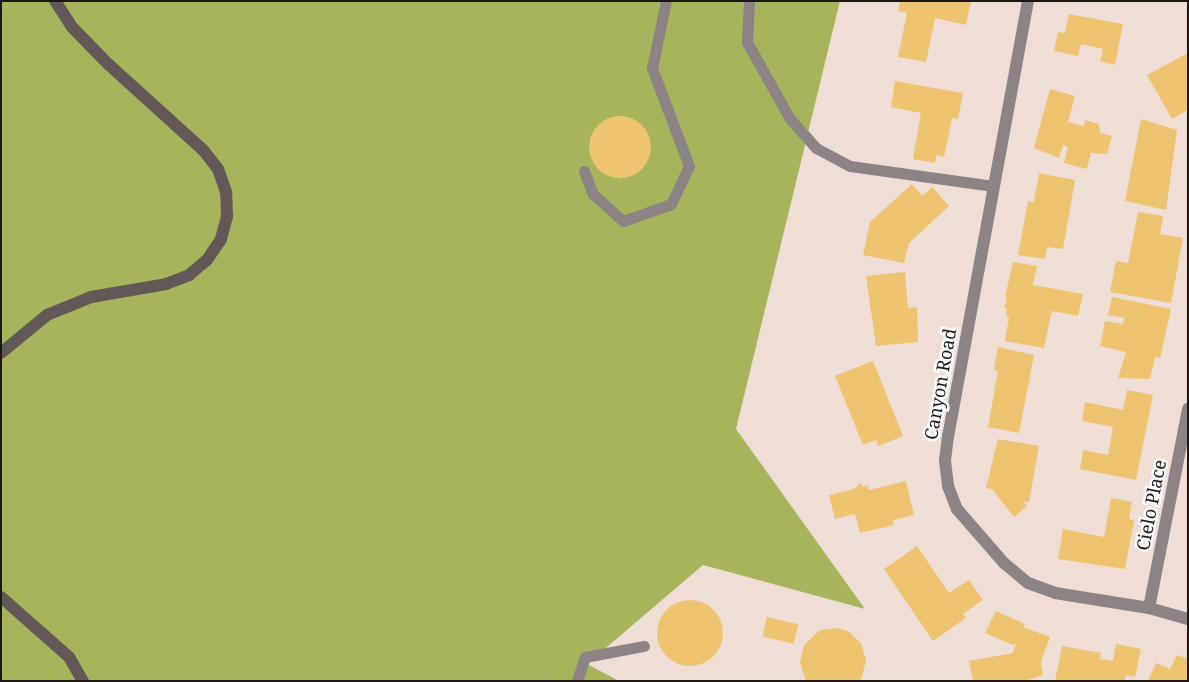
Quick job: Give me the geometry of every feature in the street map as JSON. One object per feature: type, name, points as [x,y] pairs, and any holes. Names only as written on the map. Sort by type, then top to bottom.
[{"type":"street","points":[[1,352],[46,315],[91,297],[166,284],[189,275],[208,260],[221,239],[227,216],[226,192],[218,169],[208,157],[108,64],[72,27],[55,1]]},
{"type":"street","name":"Canyon Road","points":[[1028,1],[948,436],[945,461],[948,486],[957,509],[1004,563],[1028,583],[1055,593],[1148,608],[1188,619]]},
{"type":"street","name":"Cielo Place","points":[[1148,608],[1188,409]]},
{"type":"street","points":[[1,597],[69,656],[83,681]]},
{"type":"lane","points":[[584,171],[593,194],[623,221],[671,204],[689,166],[652,68],[666,1]]},
{"type":"lane","points":[[749,1],[747,42],[790,119],[816,148],[850,166],[994,186]]},
{"type":"lane","points":[[576,681],[585,657],[644,646]]},
{"type":"green space","points":[[1,1],[840,1],[736,429],[865,609],[703,565],[587,664],[619,681],[1,681]]},
{"type":"building","points":[[900,1],[971,1],[966,25],[935,18],[926,62],[898,57],[907,13],[898,11]]},
{"type":"building","points":[[1069,14],[1123,24],[1115,65],[1100,61],[1103,49],[1081,44],[1078,56],[1054,51],[1058,32],[1065,33]]},
{"type":"building","points":[[1188,53],[1188,110],[1172,119],[1147,75]]},
{"type":"building","points":[[895,81],[963,93],[958,119],[952,118],[944,157],[936,155],[935,163],[913,159],[921,113],[891,107]]},
{"type":"building","points":[[1050,89],[1075,96],[1068,122],[1084,126],[1085,120],[1099,124],[1100,133],[1112,136],[1107,154],[1091,153],[1087,169],[1064,163],[1068,147],[1063,145],[1059,158],[1034,148]]},
{"type":"building","points":[[614,116],[626,116],[642,125],[649,135],[651,147],[649,159],[642,169],[626,178],[614,178],[603,173],[594,164],[589,153],[589,141],[594,130],[603,121]]},
{"type":"building","points":[[1141,119],[1177,130],[1166,210],[1125,201]]},
{"type":"building","points":[[1039,173],[1075,180],[1063,249],[1047,247],[1045,259],[1018,255],[1028,201],[1034,202]]},
{"type":"building","points":[[912,184],[922,196],[932,187],[949,206],[909,243],[904,263],[863,255],[870,222]]},
{"type":"building","points":[[1138,212],[1163,216],[1160,234],[1183,238],[1171,303],[1110,292],[1116,261],[1128,263]]},
{"type":"building","points":[[1013,262],[1037,266],[1033,285],[1083,294],[1078,316],[1052,311],[1044,348],[1005,341],[1009,317],[1006,316],[1007,309],[1004,308],[1007,297],[1005,297]]},
{"type":"building","points":[[905,272],[908,308],[917,307],[918,342],[876,346],[866,276]]},
{"type":"building","points":[[1112,297],[1171,309],[1160,358],[1155,357],[1150,379],[1118,378],[1126,352],[1100,346],[1105,321],[1123,324],[1124,318],[1108,315]]},
{"type":"building","points":[[998,347],[1034,355],[1019,433],[988,427],[998,371],[994,370]]},
{"type":"building","points":[[873,361],[903,436],[878,446],[876,440],[863,445],[835,376]]},
{"type":"building","points":[[1127,390],[1153,395],[1136,480],[1080,469],[1083,450],[1108,455],[1113,427],[1082,421],[1085,402],[1123,410]]},
{"type":"building","points":[[998,439],[1039,446],[1029,502],[1023,501],[1027,506],[1014,517],[992,489],[986,488]]},
{"type":"building","points":[[906,481],[914,515],[893,520],[894,525],[860,533],[855,514],[835,519],[829,495],[854,489],[861,482],[862,487],[868,485],[869,490]]},
{"type":"building","points":[[1111,498],[1132,502],[1129,519],[1134,520],[1125,569],[1058,559],[1063,529],[1104,537]]},
{"type":"building","points":[[917,546],[949,593],[969,580],[983,600],[963,614],[966,618],[933,641],[884,569]]},
{"type":"building","points":[[690,600],[702,603],[713,610],[720,621],[723,633],[720,645],[713,656],[702,663],[690,666],[678,663],[667,656],[660,645],[657,633],[660,621],[667,610],[678,603]]},
{"type":"building","points":[[996,611],[1025,624],[1023,627],[1050,637],[1041,662],[1043,675],[1024,681],[973,681],[969,661],[1013,653],[1016,644],[1013,645],[985,633]]},
{"type":"building","points":[[767,617],[798,624],[794,644],[763,636]]},
{"type":"building","points":[[838,628],[848,631],[861,643],[866,660],[862,677],[859,681],[806,681],[800,662],[804,645],[820,630]]},
{"type":"building","points":[[1116,644],[1141,649],[1135,677],[1126,675],[1125,681],[1055,681],[1062,646],[1101,653],[1100,659],[1113,661]]},
{"type":"building","points":[[1177,655],[1188,659],[1188,681],[1148,681],[1156,663],[1170,669]]}]
